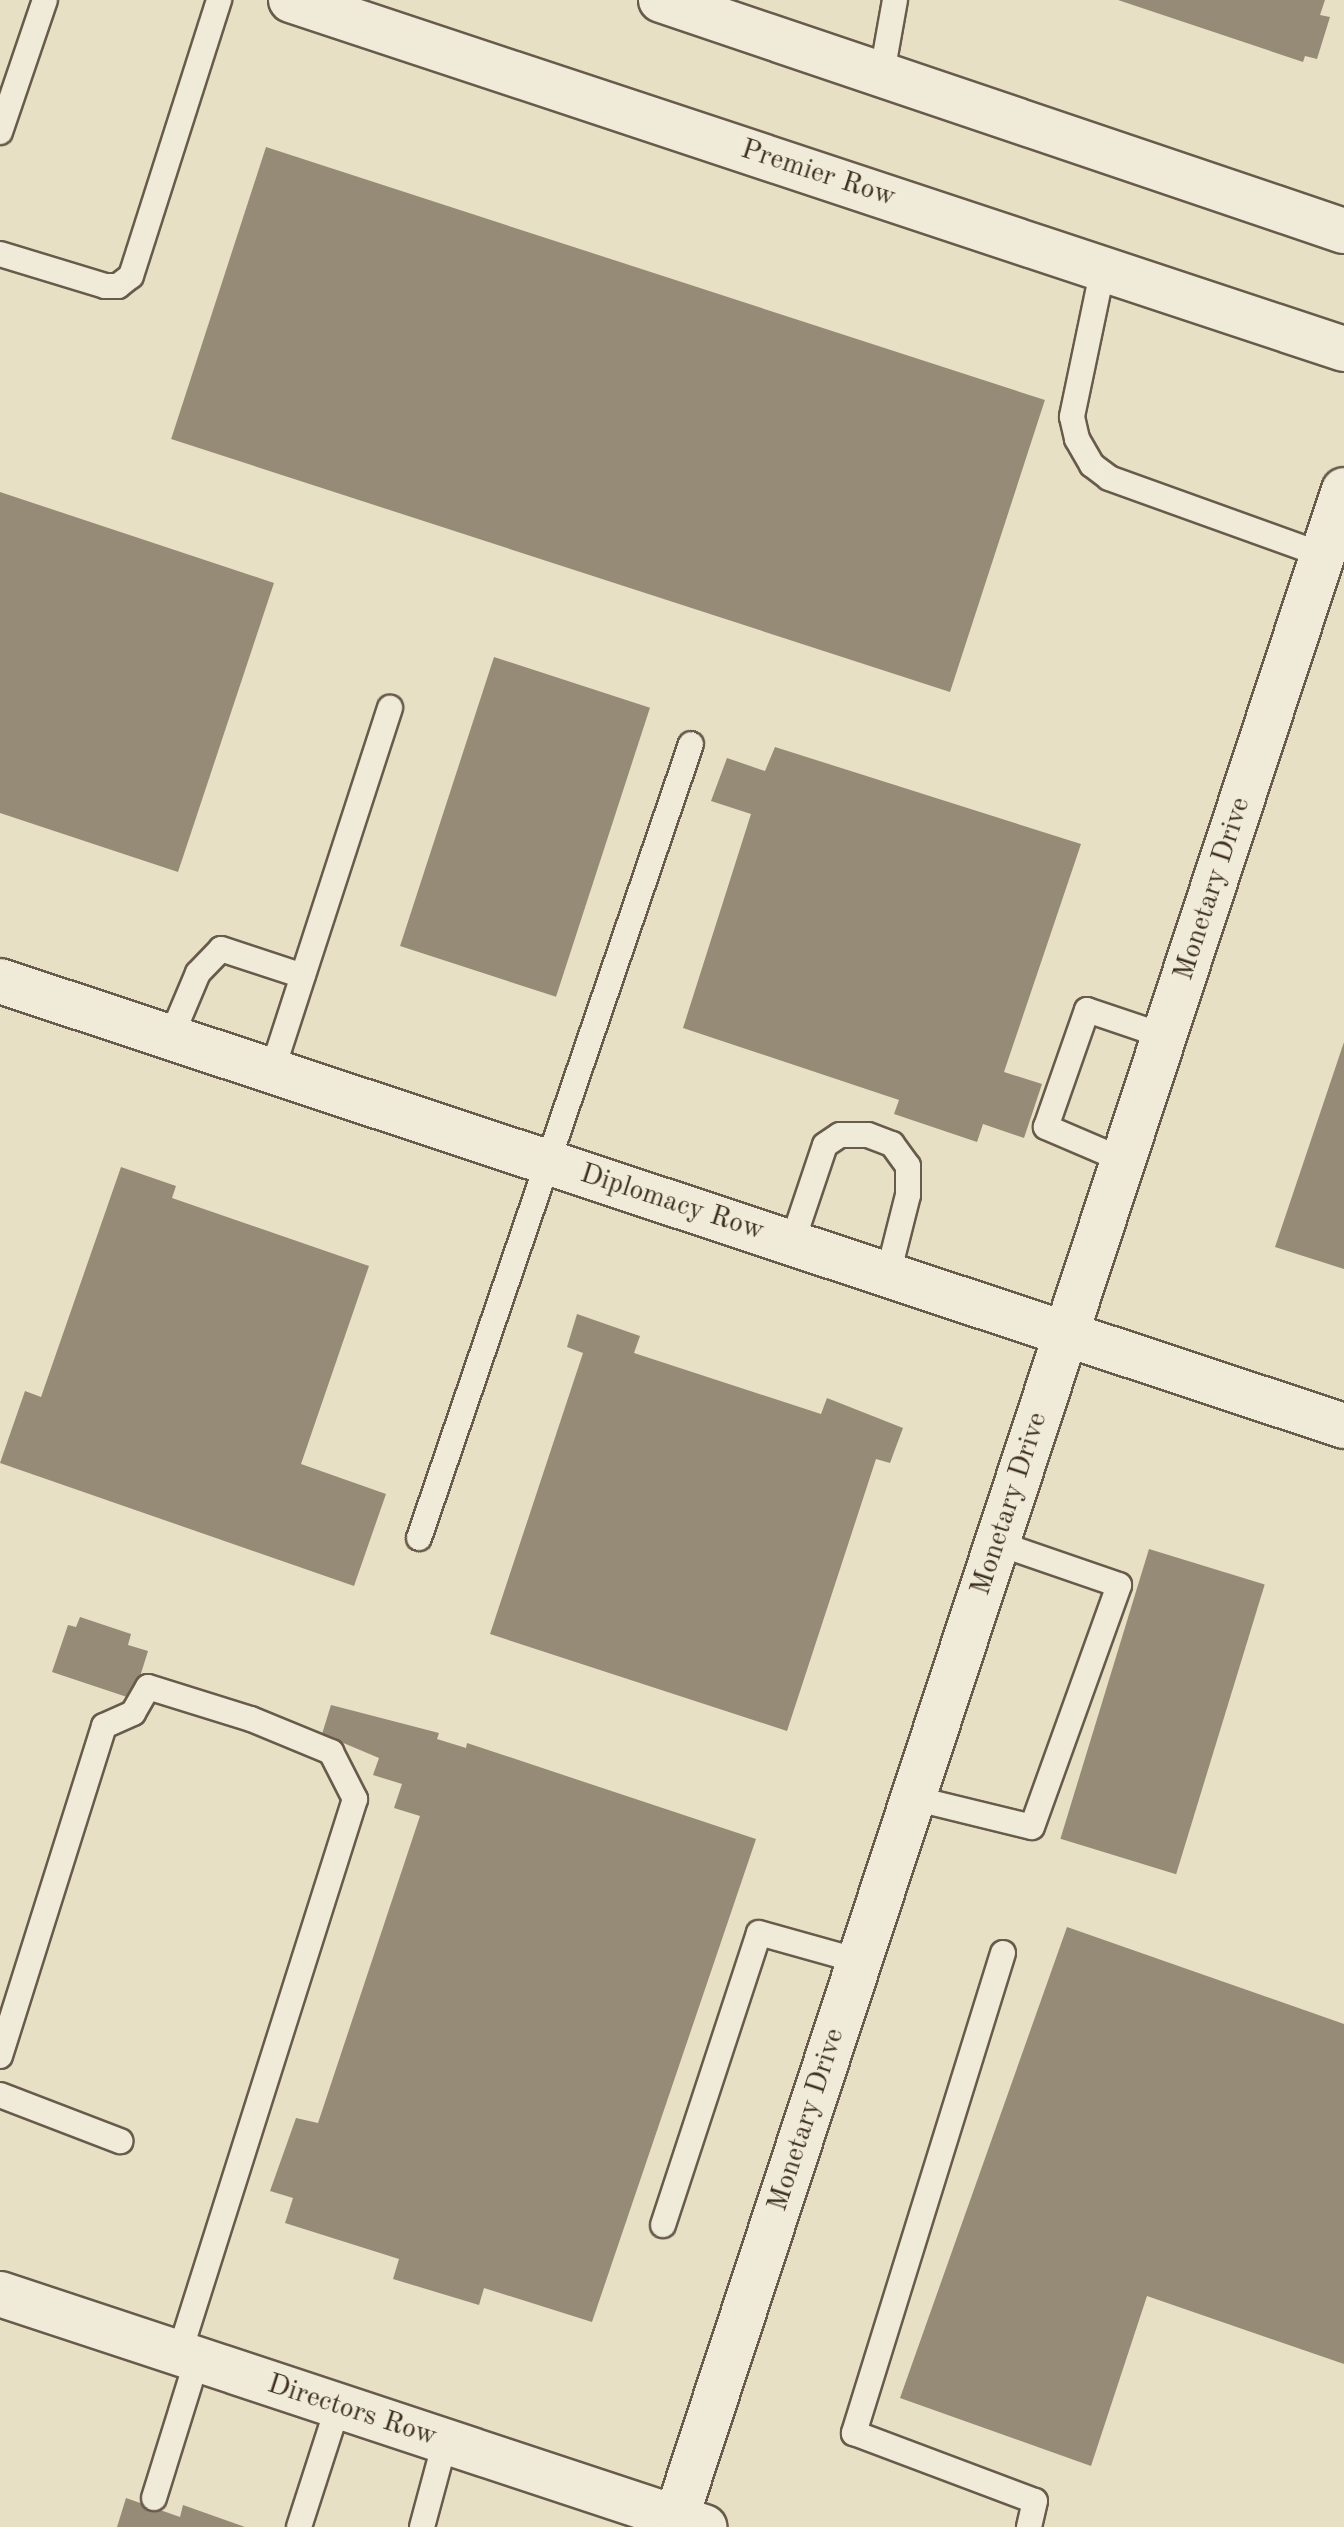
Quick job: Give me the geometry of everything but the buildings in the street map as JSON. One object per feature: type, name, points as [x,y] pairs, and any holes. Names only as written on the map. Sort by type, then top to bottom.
[{"type":"street","name":"Premier Row","points":[[291,0],[1344,349]]},
{"type":"street","points":[[661,0],[1344,231]]},
{"type":"street","name":"Monetary Drive","points":[[683,2524],[859,1961],[1344,490]]},
{"type":"street","name":"Diplomacy Row","points":[[0,981],[1344,1426]]},
{"type":"street","name":"Directors Row","points":[[0,2294],[683,2524]]},
{"type":"lane","points":[[0,132],[45,0]]},
{"type":"lane","points":[[0,254],[105,286],[118,286],[131,276],[219,0]]},
{"type":"lane","points":[[882,73],[895,0]]},
{"type":"lane","points":[[1103,268],[1072,417],[1077,439],[1092,465],[1109,478],[1323,555]]},
{"type":"lane","points":[[272,1071],[390,708]]},
{"type":"lane","points":[[419,1538],[691,744]]},
{"type":"lane","points":[[171,1037],[198,973],[221,949],[303,976]]},
{"type":"lane","points":[[1123,1160],[1046,1127],[1087,1010],[1164,1036]]},
{"type":"lane","points":[[792,1243],[825,1145],[840,1135],[868,1135],[892,1144],[908,1166],[908,1195],[888,1274]]},
{"type":"lane","points":[[913,1798],[1032,1827],[1119,1585],[997,1543]]},
{"type":"lane","points":[[0,2056],[104,1726],[133,1713],[148,1687],[251,1719],[331,1752],[355,1799],[188,2357],[154,2498]]},
{"type":"lane","points":[[663,2225],[759,1933],[859,1961]]},
{"type":"lane","points":[[1003,1953],[854,2433],[1035,2501],[1029,2527]]},
{"type":"lane","points":[[0,2095],[120,2141]]},
{"type":"lane","points":[[299,2527],[338,2406]]},
{"type":"lane","points":[[422,2527],[445,2442]]}]
